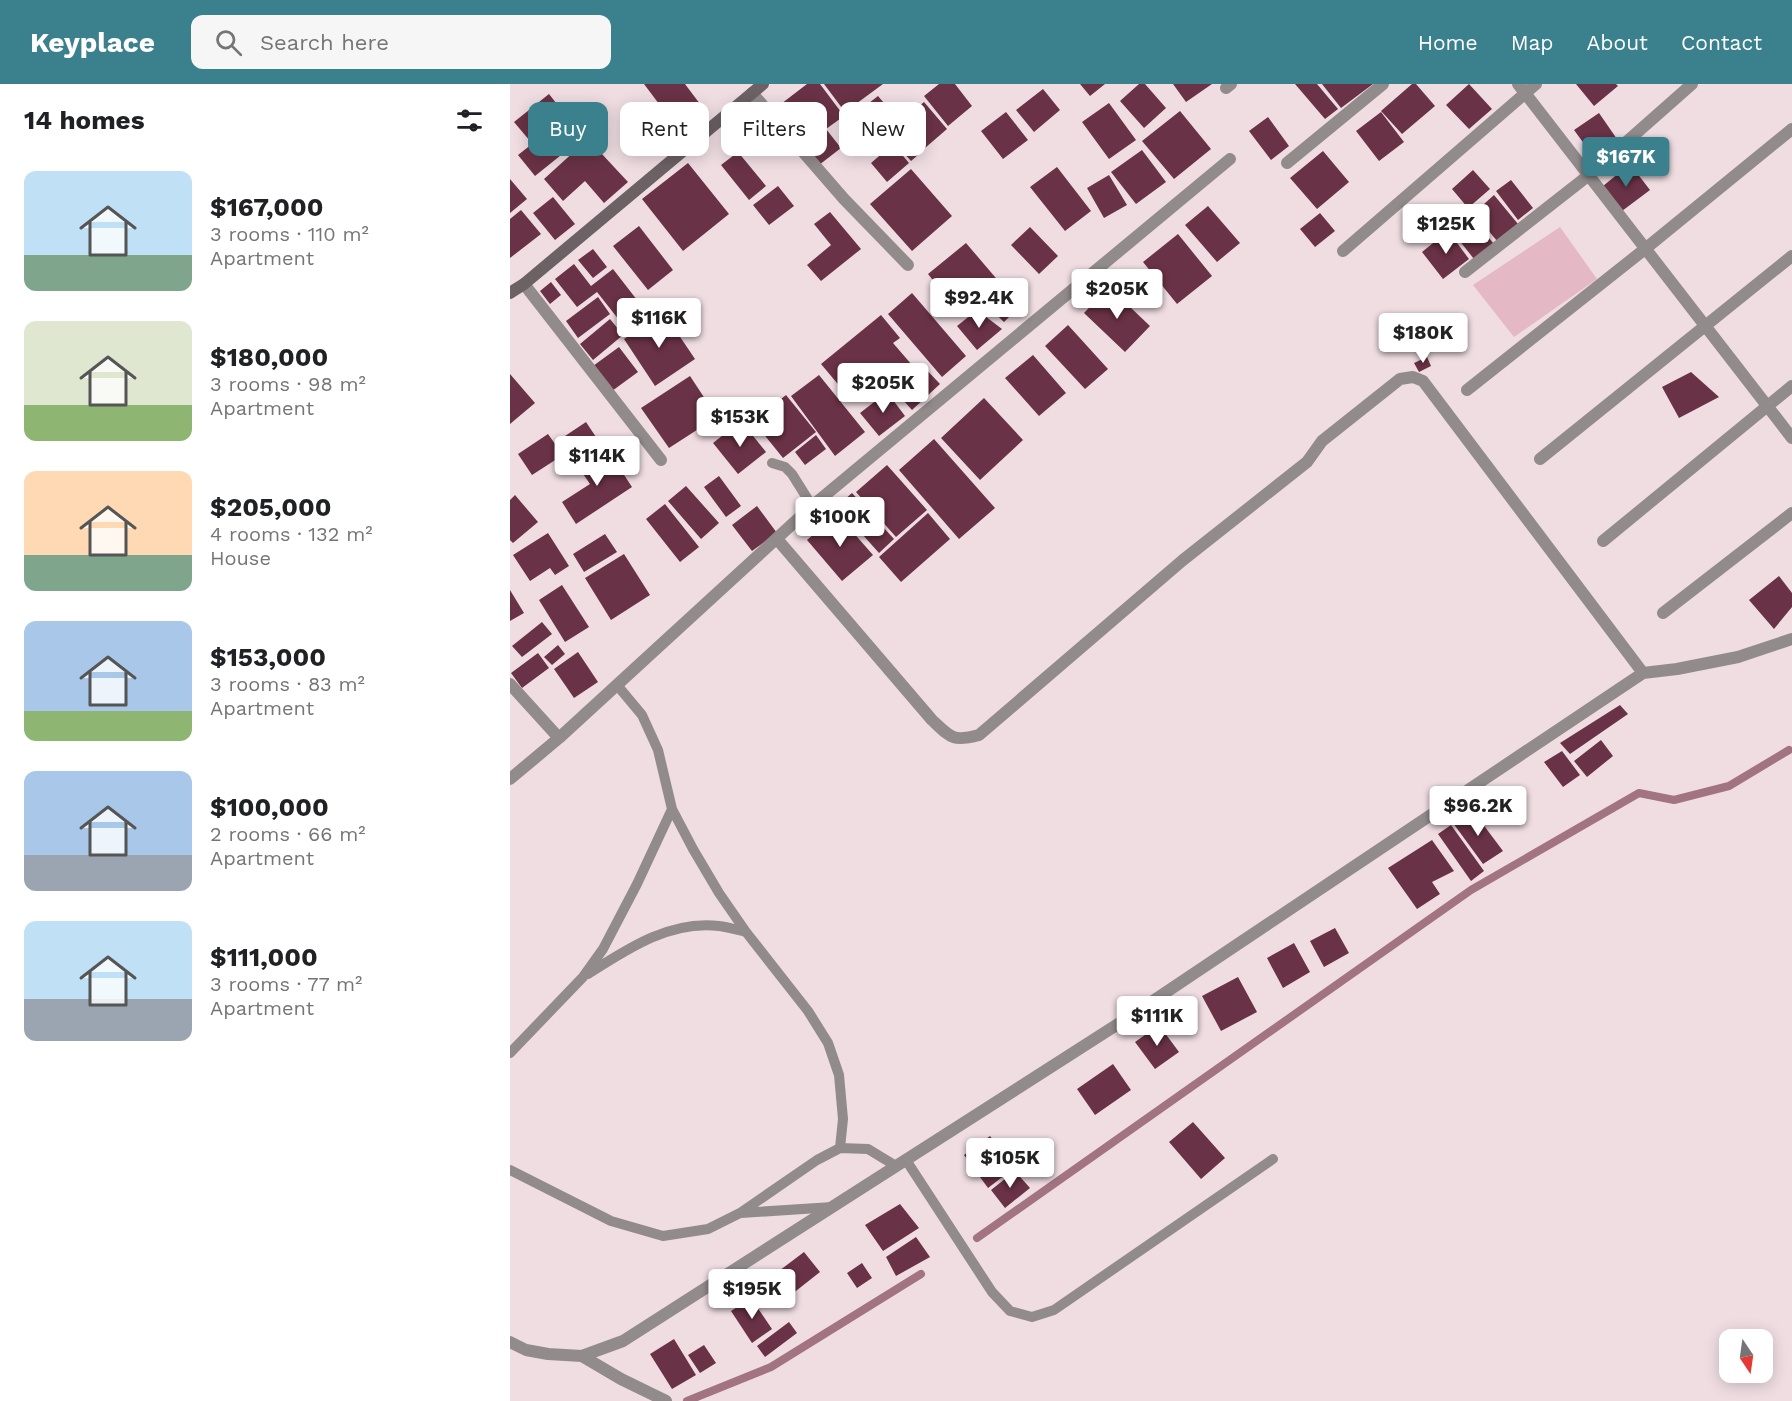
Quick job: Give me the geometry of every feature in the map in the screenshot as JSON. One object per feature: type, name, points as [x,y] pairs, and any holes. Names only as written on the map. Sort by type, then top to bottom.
[{"type":"street","points":[[510,293],[524,284],[762,84]]},
{"type":"street","points":[[1287,163],[1383,84]]},
{"type":"street","points":[[1343,251],[1522,88],[1536,84]]},
{"type":"street","points":[[1465,272],[1589,175],[1692,84]]},
{"type":"street","points":[[1522,88],[1792,438]]},
{"type":"street","points":[[753,93],[844,200],[908,265]]},
{"type":"street","points":[[1467,390],[1792,129]]},
{"type":"street","points":[[510,779],[559,738],[812,506],[1230,159]]},
{"type":"street","points":[[1540,459],[1792,256]]},
{"type":"street","points":[[524,284],[662,460]]},
{"type":"street","points":[[777,539],[932,720],[948,735],[962,740],[979,735],[1183,560],[1307,462],[1322,441],[1400,380],[1413,377],[1423,381],[1643,673]]},
{"type":"street","points":[[1603,541],[1792,386]]},
{"type":"street","points":[[1663,613],[1792,513]]},
{"type":"street","points":[[510,1342],[526,1350],[582,1356],[623,1341],[1129,1017],[1643,673],[1738,657],[1792,639]]},
{"type":"street","points":[[510,684],[559,738]]},
{"type":"street","points":[[582,1356],[621,1379],[666,1401]]},
{"type":"lane","points":[[772,463],[785,468],[792,474],[812,506]]},
{"type":"lane","points":[[617,685],[642,716],[658,750],[672,809],[693,849],[746,932],[808,1011],[828,1043],[839,1075],[843,1119],[840,1148]]},
{"type":"lane","points":[[510,1053],[583,977],[603,949],[637,885],[672,809]]},
{"type":"lane","points":[[583,977],[628,948],[665,932],[691,926],[718,926],[746,932]]},
{"type":"lane","points":[[510,1170],[611,1221],[663,1236],[708,1229],[740,1213],[817,1160],[840,1148],[868,1149],[901,1163],[992,1292],[1010,1311],[1032,1317],[1054,1310],[1273,1159]]},
{"type":"lane","points":[[740,1213],[832,1207]]},
{"type":"shaded area","points":[[1560,227],[1597,279],[1514,337],[1473,285]]},
{"type":"building","points":[[644,84],[685,84],[698,102],[658,102]]},
{"type":"building","points":[[807,84],[820,84],[839,109],[839,120],[827,128],[827,102],[784,102]]},
{"type":"building","points":[[824,84],[883,84],[859,102],[839,102],[839,104]]},
{"type":"building","points":[[939,84],[955,84],[972,106],[948,126],[924,96]]},
{"type":"building","points":[[1080,84],[1105,84],[1090,96]]},
{"type":"building","points":[[1139,84],[1145,84],[1166,108],[1144,128],[1120,101]]},
{"type":"building","points":[[1173,84],[1212,84],[1186,102]]},
{"type":"building","points":[[1295,84],[1317,84],[1338,109],[1325,119]]},
{"type":"building","points":[[1322,84],[1373,84],[1341,108]]},
{"type":"building","points":[[1412,84],[1416,84],[1435,106],[1402,134],[1381,111]]},
{"type":"building","points":[[1469,84],[1492,109],[1469,129],[1446,105]]},
{"type":"building","points":[[1576,84],[1616,84],[1618,86],[1594,106]]},
{"type":"building","points":[[1043,89],[1060,110],[1034,132],[1016,110]]},
{"type":"building","points":[[549,94],[555,102],[539,102]]},
{"type":"building","points":[[878,96],[883,102],[870,102]]},
{"type":"building","points":[[1109,103],[1136,140],[1109,159],[1082,122]]},
{"type":"building","points":[[926,104],[947,129],[926,147]]},
{"type":"building","points":[[528,111],[528,139],[514,122]]},
{"type":"building","points":[[1180,111],[1211,149],[1174,179],[1142,141]]},
{"type":"building","points":[[1006,112],[1028,140],[1003,159],[981,131]]},
{"type":"building","points":[[1381,112],[1404,142],[1379,161],[1356,131]]},
{"type":"building","points":[[1599,113],[1617,139],[1593,156],[1574,130]]},
{"type":"building","points":[[1268,117],[1289,146],[1271,160],[1249,131]]},
{"type":"building","points":[[827,130],[839,145],[839,150],[819,165],[812,156],[827,156]]},
{"type":"building","points":[[528,147],[528,156],[560,156],[535,176],[518,155]]},
{"type":"building","points":[[1142,150],[1166,182],[1136,204],[1111,172]]},
{"type":"building","points":[[1323,151],[1349,182],[1317,209],[1290,178]]},
{"type":"building","points":[[569,156],[604,156],[628,182],[604,203],[585,181],[563,201],[544,179]]},
{"type":"building","points":[[733,156],[741,156],[766,186],[749,200],[721,165]]},
{"type":"building","points":[[879,156],[903,156],[909,163],[887,182],[871,163]]},
{"type":"building","points":[[906,156],[917,156],[911,161]]},
{"type":"building","points":[[688,163],[729,214],[683,251],[642,199]]},
{"type":"building","points":[[1630,164],[1650,190],[1622,211],[1603,186]]},
{"type":"building","points":[[1057,167],[1091,211],[1065,231],[1030,187]]},
{"type":"building","points":[[911,169],[952,216],[912,251],[870,204]]},
{"type":"building","points":[[1473,170],[1490,189],[1468,208],[1452,189]]},
{"type":"building","points":[[1109,175],[1127,205],[1104,218],[1087,188]]},
{"type":"building","points":[[510,179],[527,199],[510,213]]},
{"type":"building","points":[[1511,180],[1533,208],[1518,220],[1496,191]]},
{"type":"building","points":[[778,186],[794,206],[769,225],[753,205]]},
{"type":"building","points":[[1494,195],[1518,224],[1497,241],[1474,213]]},
{"type":"building","points":[[553,197],[575,224],[555,240],[533,213]]},
{"type":"building","points":[[1208,206],[1240,243],[1217,262],[1185,225]]},
{"type":"building","points":[[521,210],[541,234],[510,258],[510,219]]},
{"type":"building","points":[[830,212],[861,249],[821,281],[807,265],[831,245],[814,224]]},
{"type":"building","points":[[1320,213],[1335,231],[1315,247],[1300,229]]},
{"type":"building","points":[[1470,215],[1494,244],[1474,259],[1451,230]]},
{"type":"building","points":[[639,226],[673,270],[648,290],[613,246]]},
{"type":"building","points":[[1030,227],[1058,256],[1039,274],[1011,245]]},
{"type":"building","points":[[1448,231],[1469,259],[1443,279],[1422,252]]},
{"type":"building","points":[[1178,234],[1212,276],[1177,304],[1143,262]]},
{"type":"building","points":[[966,243],[1001,284],[962,317],[928,274]]},
{"type":"building","points":[[593,249],[607,267],[593,278],[578,260]]},
{"type":"building","points":[[574,264],[591,286],[613,269],[644,309],[623,325],[597,292],[577,307],[555,279]]},
{"type":"building","points":[[551,282],[561,295],[550,304],[540,291]]},
{"type":"building","points":[[1005,287],[1022,304],[1004,322],[987,306]]},
{"type":"building","points":[[1109,287],[1150,326],[1125,352],[1084,313]]},
{"type":"building","points":[[912,293],[966,356],[942,377],[888,314]]},
{"type":"building","points":[[598,297],[610,314],[578,338],[566,321]]},
{"type":"building","points":[[977,310],[1002,329],[977,350],[957,326]]},
{"type":"building","points":[[664,313],[695,359],[655,386],[624,339]]},
{"type":"building","points":[[881,315],[900,338],[893,343],[912,365],[882,390],[871,376],[847,395],[821,364]]},
{"type":"building","points":[[610,319],[623,335],[593,360],[580,344]]},
{"type":"building","points":[[1068,325],[1108,369],[1085,389],[1045,346]]},
{"type":"building","points":[[619,347],[638,372],[612,391],[593,366]]},
{"type":"building","points":[[1033,355],[1066,393],[1039,416],[1005,378]]},
{"type":"building","points":[[1427,357],[1431,366],[1419,372],[1414,363]]},
{"type":"building","points":[[921,364],[940,384],[912,410],[893,389]]},
{"type":"building","points":[[1691,372],[1719,397],[1679,418],[1662,387]]},
{"type":"building","points":[[510,374],[535,403],[510,424]]},
{"type":"building","points":[[819,375],[865,432],[835,456],[791,396]]},
{"type":"building","points":[[690,376],[717,417],[669,448],[641,408]]},
{"type":"building","points":[[887,392],[905,416],[879,436],[860,413]]},
{"type":"building","points":[[786,395],[816,432],[783,458],[753,421]]},
{"type":"building","points":[[984,398],[1023,440],[980,480],[941,438]]},
{"type":"building","points":[[741,421],[766,452],[738,474],[713,443]]},
{"type":"building","points":[[586,422],[596,437],[575,451],[565,436]]},
{"type":"building","points":[[548,434],[563,455],[532,475],[518,454]]},
{"type":"building","points":[[816,435],[826,449],[805,465],[795,452]]},
{"type":"building","points":[[934,439],[995,508],[959,539],[899,470]]},
{"type":"building","points":[[607,449],[632,487],[576,524],[562,502],[590,484],[579,468]]},
{"type":"building","points":[[887,465],[927,510],[896,537],[856,492]]},
{"type":"building","points":[[719,476],[741,506],[726,517],[704,487]]},
{"type":"building","points":[[686,486],[719,523],[701,539],[668,501]]},
{"type":"building","points":[[852,493],[894,539],[879,553],[837,506]]},
{"type":"building","points":[[515,495],[538,522],[513,543],[510,540],[510,500]]},
{"type":"building","points":[[665,504],[699,547],[680,562],[646,519]]},
{"type":"building","points":[[757,506],[777,533],[752,551],[732,525]]},
{"type":"building","points":[[928,513],[950,539],[901,582],[879,557]]},
{"type":"building","points":[[837,514],[873,555],[842,581],[807,540]]},
{"type":"building","points":[[548,533],[569,566],[555,575],[550,568],[530,581],[513,555]]},
{"type":"building","points":[[605,534],[617,552],[584,572],[573,554]]},
{"type":"building","points":[[624,554],[650,595],[611,620],[585,578]]},
{"type":"building","points":[[1779,576],[1792,593],[1792,607],[1774,629],[1749,600]]},
{"type":"building","points":[[562,585],[589,627],[565,642],[539,600]]},
{"type":"building","points":[[510,590],[524,613],[510,621]]},
{"type":"building","points":[[542,622],[552,634],[522,657],[512,646]]},
{"type":"building","points":[[558,645],[565,654],[552,665],[544,657]]},
{"type":"building","points":[[578,652],[598,682],[574,698],[554,669]]},
{"type":"building","points":[[538,653],[549,668],[522,688],[511,673]]},
{"type":"building","points":[[1620,705],[1628,714],[1570,754],[1560,743]]},
{"type":"building","points":[[1601,740],[1613,756],[1587,777],[1574,761]]},
{"type":"building","points":[[1562,751],[1580,775],[1563,787],[1544,762]]},
{"type":"building","points":[[1473,811],[1503,851],[1483,864],[1453,823]]},
{"type":"building","points":[[1451,825],[1484,871],[1471,881],[1438,834]]},
{"type":"building","points":[[1432,840],[1454,871],[1432,882],[1440,894],[1417,909],[1388,868]]},
{"type":"building","points":[[1335,928],[1349,953],[1324,967],[1310,941]]},
{"type":"building","points":[[1294,943],[1310,972],[1283,988],[1267,958]]},
{"type":"building","points":[[1238,977],[1257,1012],[1221,1031],[1202,996]]},
{"type":"building","points":[[1159,1025],[1179,1052],[1155,1069],[1135,1042]]},
{"type":"building","points":[[1113,1064],[1131,1090],[1095,1115],[1077,1089]]},
{"type":"building","points":[[1193,1122],[1225,1158],[1201,1179],[1169,1142]]},
{"type":"building","points":[[990,1136],[1014,1168],[988,1188],[964,1155]]},
{"type":"building","points":[[1015,1171],[1030,1188],[1005,1208],[991,1190]]},
{"type":"building","points":[[900,1204],[919,1228],[883,1251],[865,1225]]},
{"type":"building","points":[[916,1237],[930,1257],[896,1276],[886,1257]]},
{"type":"building","points":[[804,1252],[820,1272],[787,1298],[771,1277]]},
{"type":"building","points":[[862,1263],[872,1278],[857,1288],[847,1273]]},
{"type":"building","points":[[751,1298],[772,1329],[752,1343],[731,1311]]},
{"type":"building","points":[[789,1322],[797,1333],[765,1357],[757,1346]]},
{"type":"building","points":[[674,1339],[696,1375],[672,1389],[650,1354]]},
{"type":"building","points":[[704,1345],[716,1363],[700,1373],[688,1355]]},
{"type":"waterway","points":[[977,1238],[1471,890],[1639,793],[1674,800],[1729,786],[1789,750]]},
{"type":"waterway","points":[[687,1401],[771,1367],[921,1274]]}]
